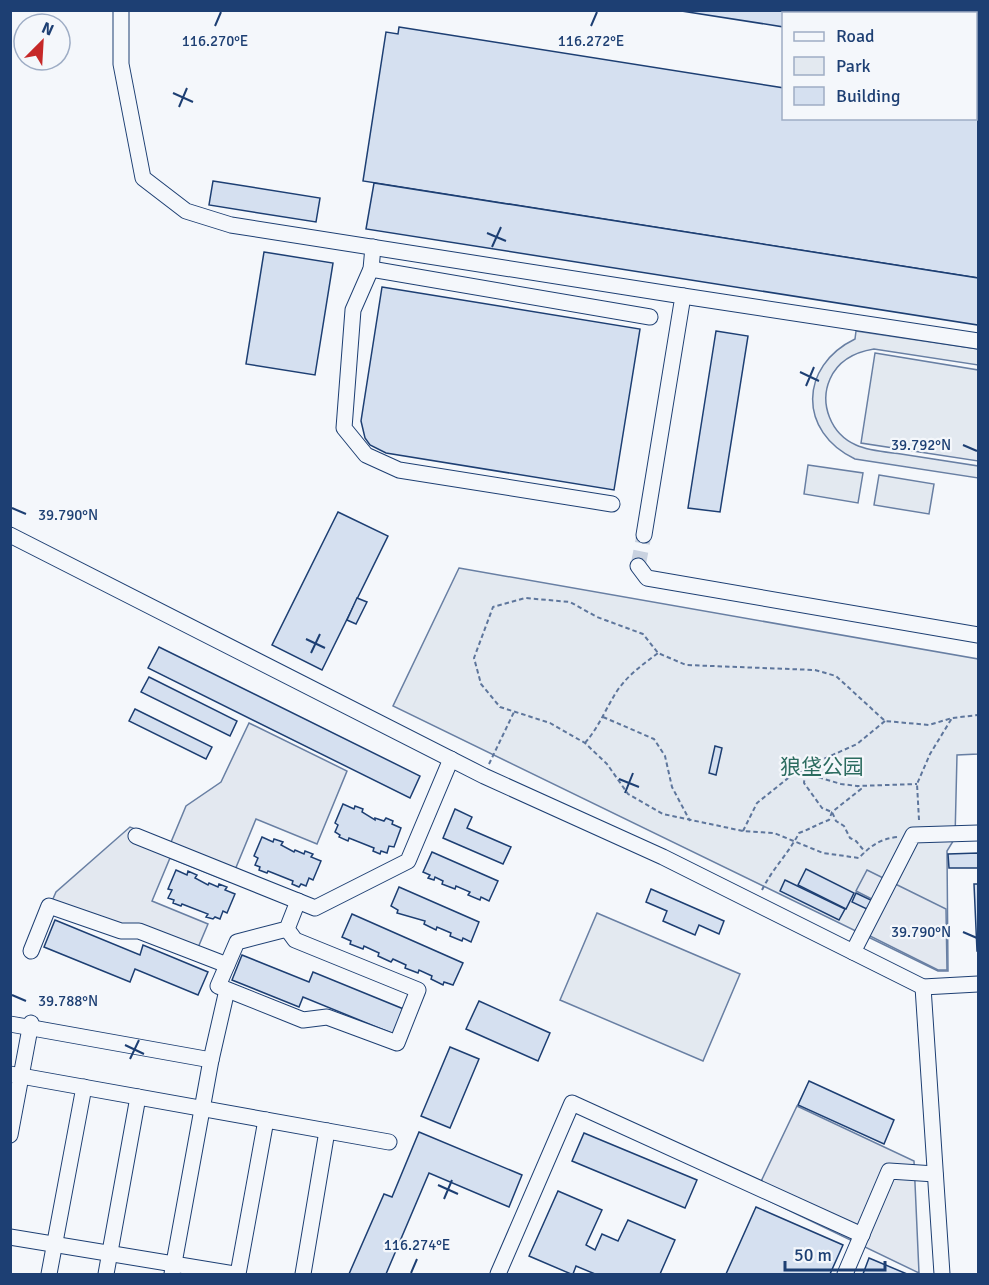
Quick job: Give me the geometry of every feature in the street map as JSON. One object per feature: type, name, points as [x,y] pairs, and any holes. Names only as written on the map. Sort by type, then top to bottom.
[{"type":"street","points":[[120,10],[121,64],[143,177],[186,212],[231,225],[978,341]]},
{"type":"street","points":[[373,247],[370,269],[353,310],[344,428],[366,455],[399,470],[612,504]]},
{"type":"street","points":[[370,269],[650,317]]},
{"type":"street","points":[[644,535],[682,296]]},
{"type":"street","points":[[10,535],[484,776],[663,857],[923,987],[978,984]]},
{"type":"street","points":[[638,566],[647,578],[978,635]]},
{"type":"street","points":[[136,836],[315,908],[408,861],[451,759]]},
{"type":"street","points":[[853,952],[917,835],[978,833]]},
{"type":"street","points":[[287,929],[297,902]]},
{"type":"street","points":[[31,951],[49,906],[121,931],[139,931],[227,965]]},
{"type":"street","points":[[287,929],[295,940],[418,990],[397,1044],[327,1017],[303,1020],[218,986],[237,942],[287,929]]},
{"type":"street","points":[[923,987],[942,1275]]},
{"type":"street","points":[[172,1269],[211,1060],[227,990]]},
{"type":"street","points":[[10,1024],[30,1025],[211,1060]]},
{"type":"street","points":[[10,1135],[16,1075],[30,1025]]},
{"type":"street","points":[[16,1075],[389,1142]]},
{"type":"street","points":[[49,1275],[84,1088]]},
{"type":"street","points":[[106,1275],[138,1097]]},
{"type":"street","points":[[498,1275],[572,1103],[862,1235]]},
{"type":"street","points":[[10,1237],[110,1253],[172,1269],[236,1275],[266,1120]]},
{"type":"street","points":[[303,1275],[327,1131]]},
{"type":"street","points":[[845,1275],[889,1171],[935,1174]]},
{"type":"path","points":[[952,718],[930,754],[917,784],[917,835],[888,838],[870,846],[860,858],[823,853],[774,833],[743,831],[663,814],[628,794],[607,764],[585,743],[550,723],[500,707],[481,684],[474,658],[493,607],[525,598],[570,602],[597,617],[643,634],[658,653],[686,665],[815,670],[836,676],[885,720],[929,725],[952,718],[978,715]]},
{"type":"path","points":[[585,743],[596,731],[617,692],[631,673],[658,653]]},
{"type":"path","points":[[484,776],[514,712]]},
{"type":"path","points":[[603,717],[654,739],[665,756],[672,787],[690,821]]},
{"type":"path","points":[[743,831],[757,803],[796,771],[857,744],[885,720]]},
{"type":"path","points":[[796,771],[841,784],[857,786],[917,784]]},
{"type":"path","points":[[805,773],[804,783],[822,808],[832,812],[836,821],[844,826],[850,838],[856,841],[865,852]]},
{"type":"path","points":[[756,904],[770,874],[795,842],[799,833],[829,820],[832,812],[861,789],[857,786]]},
{"type":"green space","points":[[856,331],[978,349],[978,365],[874,349],[860,352],[842,362],[833,373],[826,398],[834,426],[840,434],[856,445],[866,449],[978,466],[978,478],[855,459],[836,447],[823,433],[815,416],[813,399],[815,382],[823,365],[837,351],[855,339]]},
{"type":"green space","points":[[875,353],[978,370],[978,461],[861,443]]},
{"type":"green space","points":[[808,465],[863,473],[858,503],[804,494]]},
{"type":"green space","points":[[879,475],[934,484],[929,514],[874,505]]},
{"type":"green space","name":"狼垡公园","points":[[459,568],[978,659],[978,754],[957,755],[955,838],[947,851],[948,971],[938,971],[393,706]]},
{"type":"green space","points":[[597,913],[740,974],[703,1061],[560,1000]]},
{"type":"shaded area","points":[[249,723],[347,771],[317,844],[256,819],[230,882],[170,858],[152,901],[208,924],[197,950],[121,927],[52,901],[56,892],[130,827],[171,842],[186,806],[221,782]]},
{"type":"shaded area","points":[[867,870],[946,909],[947,970],[938,970],[858,930],[874,900],[856,891]]},
{"type":"shaded area","points":[[797,1106],[914,1161],[919,1273],[755,1194]]},
{"type":"building","points":[[675,10],[978,10],[978,58],[977,12],[782,12],[782,27]]},
{"type":"building","points":[[399,27],[782,88],[782,120],[977,120],[978,118],[978,278],[363,181],[386,32],[398,34]]},
{"type":"building","points":[[213,181],[320,198],[316,222],[209,205]]},
{"type":"building","points":[[374,183],[978,278],[978,325],[366,229]]},
{"type":"building","points":[[264,252],[333,263],[315,375],[246,364]]},
{"type":"building","points":[[382,287],[640,329],[614,490],[386,453],[370,445],[365,438],[361,421]]},
{"type":"building","points":[[716,331],[748,336],[720,512],[688,508]]},
{"type":"building","points":[[338,512],[388,536],[322,670],[272,645]]},
{"type":"building","points":[[357,598],[367,602],[356,624],[347,620]]},
{"type":"building","points":[[159,647],[420,776],[410,798],[148,668]]},
{"type":"building","points":[[149,677],[237,721],[230,736],[141,692]]},
{"type":"building","points":[[135,709],[212,747],[206,759],[129,721]]},
{"type":"building","points":[[715,746],[722,748],[716,775],[709,773]]},
{"type":"building","points":[[343,804],[354,809],[355,806],[363,809],[362,812],[375,820],[375,818],[384,821],[386,818],[393,821],[392,824],[401,828],[394,847],[389,846],[387,853],[381,851],[380,854],[373,851],[374,848],[349,838],[348,841],[339,837],[340,835],[335,832],[338,825],[335,823]]},
{"type":"building","points":[[455,809],[472,817],[467,828],[511,847],[503,864],[443,838]]},
{"type":"building","points":[[262,837],[273,842],[274,839],[283,842],[281,845],[294,852],[295,850],[304,854],[305,851],[313,854],[311,857],[321,861],[313,880],[309,878],[306,886],[301,884],[299,887],[292,884],[293,881],[268,871],[267,873],[259,870],[260,867],[255,865],[258,858],[254,856]]},
{"type":"building","points":[[432,852],[498,881],[489,901],[468,895],[470,892],[456,886],[455,889],[442,884],[443,881],[435,877],[434,880],[428,878],[430,875],[423,872]]},
{"type":"building","points":[[978,853],[978,868],[949,868],[948,854]]},
{"type":"building","points":[[806,869],[854,893],[846,909],[798,885]]},
{"type":"building","points":[[176,870],[187,875],[188,871],[197,875],[195,878],[208,885],[209,883],[218,887],[219,884],[227,887],[225,890],[235,894],[227,913],[223,911],[220,919],[215,917],[213,919],[206,917],[208,914],[173,903],[174,900],[168,898],[172,890],[168,889]]},
{"type":"building","points":[[785,880],[845,909],[839,920],[780,891]]},
{"type":"building","points":[[974,884],[978,884],[978,951],[977,951]]},
{"type":"building","points":[[399,887],[479,922],[471,942],[450,936],[451,933],[437,927],[436,930],[424,924],[425,921],[397,913],[398,910],[391,906]]},
{"type":"building","points":[[651,889],[724,921],[719,934],[699,925],[695,935],[663,921],[667,911],[646,902]]},
{"type":"building","points":[[856,893],[875,902],[871,911],[852,902]]},
{"type":"building","points":[[352,914],[463,963],[453,985],[444,982],[443,985],[431,979],[432,976],[419,970],[418,973],[405,968],[406,965],[393,959],[391,962],[378,956],[379,953],[364,946],[363,949],[350,944],[351,941],[342,937]]},
{"type":"building","points":[[55,920],[140,955],[143,945],[208,972],[198,995],[135,969],[130,982],[44,947]]},
{"type":"building","points":[[242,955],[309,982],[313,972],[406,1010],[396,1035],[303,997],[299,1007],[232,980]]},
{"type":"building","points":[[479,1001],[550,1033],[538,1061],[466,1029]]},
{"type":"building","points":[[450,1047],[479,1059],[450,1128],[421,1116]]},
{"type":"building","points":[[809,1081],[894,1120],[884,1144],[798,1105]]},
{"type":"building","points":[[419,1132],[522,1175],[509,1207],[429,1173],[386,1274],[349,1274],[384,1194],[392,1197]]},
{"type":"building","points":[[584,1133],[697,1180],[685,1208],[572,1161]]},
{"type":"building","points":[[558,1191],[602,1210],[586,1245],[595,1250],[602,1234],[618,1241],[628,1220],[675,1240],[660,1274],[595,1274],[576,1266],[571,1274],[529,1256]]},
{"type":"building","points":[[756,1207],[843,1245],[830,1274],[726,1274]]},
{"type":"building","points":[[869,1258],[907,1274],[863,1274]]},
{"type":"tunnel","points":[[638,566],[644,535]]}]
